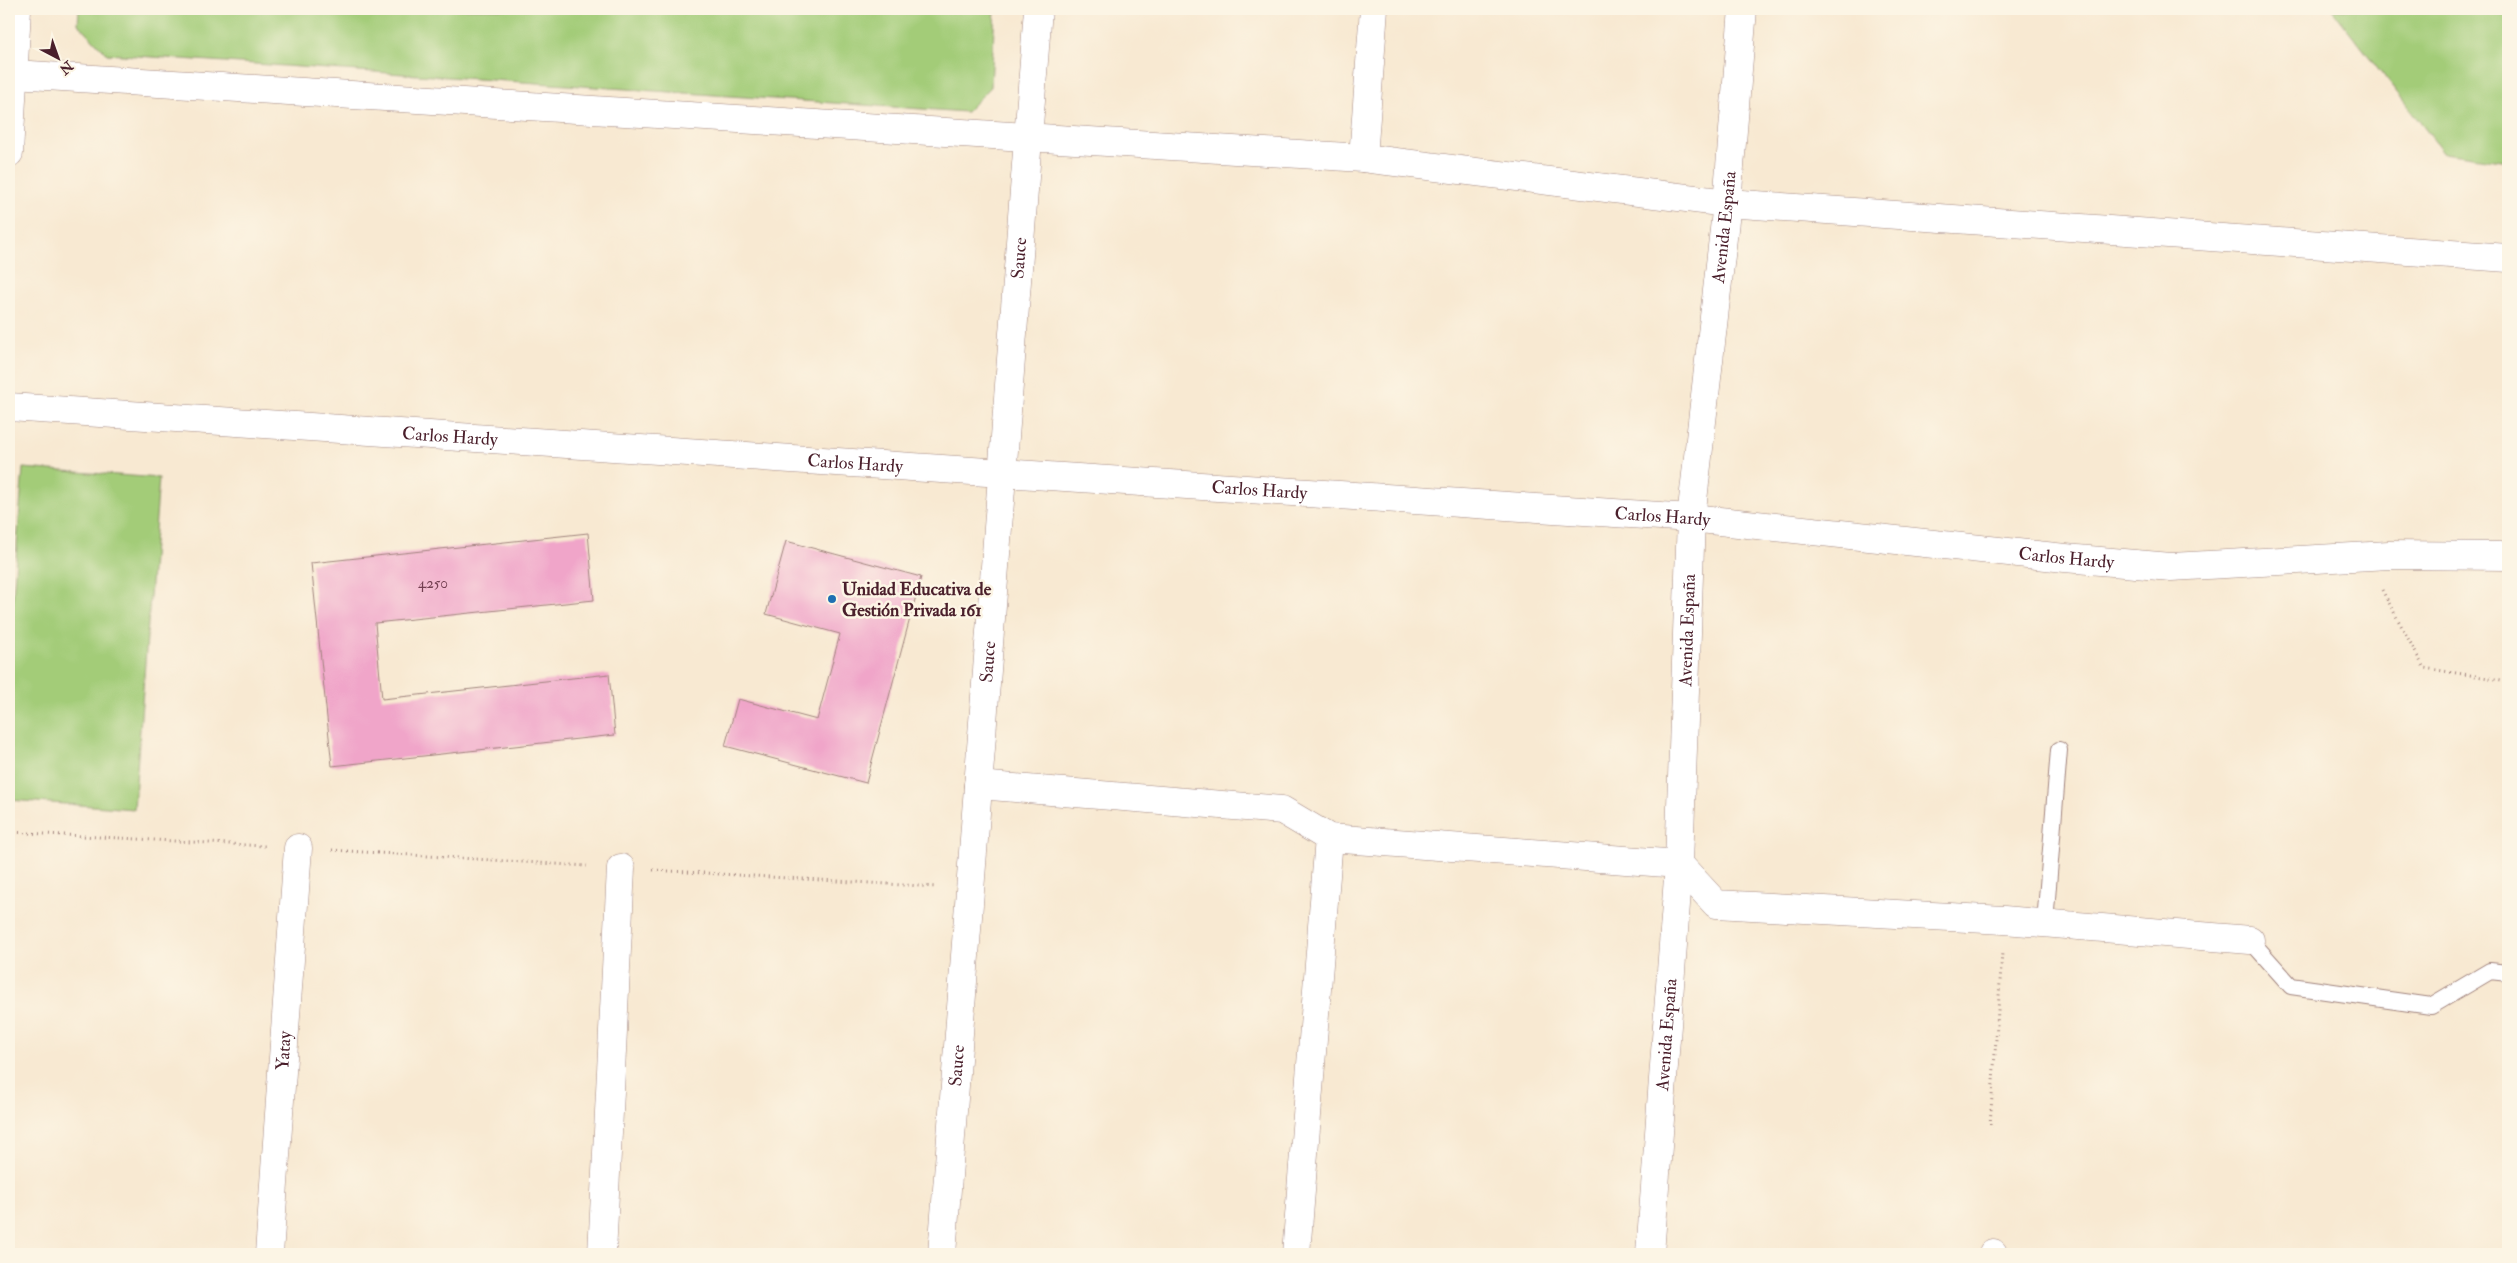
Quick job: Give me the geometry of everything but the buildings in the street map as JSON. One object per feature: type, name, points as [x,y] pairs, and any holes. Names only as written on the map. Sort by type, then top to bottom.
[{"type":"street","points":[[9,153],[17,9]]},
{"type":"street","name":"Sauce","points":[[942,1254],[1038,9]]},
{"type":"street","points":[[1363,158],[1374,9]]},
{"type":"street","name":"Avenida España","points":[[1650,1254],[1679,864],[1691,518],[1727,203],[1743,9]]},
{"type":"street","points":[[14,74],[1363,158],[1727,203],[2508,258]]},
{"type":"street","name":"Carlos Hardy","points":[[9,407],[1691,518],[2065,558],[2171,566],[2364,556],[2508,556]]},
{"type":"street","points":[[978,785],[1282,810],[1328,838],[1679,864],[1716,904],[2004,920],[2250,940]]},
{"type":"street","points":[[1296,1254],[1328,838]]},
{"type":"street","name":"Yatay","points":[[269,1254],[298,848]]},
{"type":"street","points":[[602,1254],[621,868]]},
{"type":"lane","points":[[2045,923],[2059,750]]},
{"type":"lane","points":[[2250,940],[2291,986],[2431,1006],[2490,971],[2508,973]]},
{"type":"path","points":[[1995,9],[2099,9]]},
{"type":"path","points":[[2364,556],[2424,668],[2508,681]]},
{"type":"path","points":[[9,832],[970,889]]},
{"type":"path","points":[[1990,1125],[2004,920]]},
{"type":"green space","points":[[79,9],[995,9],[991,87],[966,112],[107,54],[78,24]]},
{"type":"green space","points":[[2332,9],[2500,9],[2508,12],[2508,162],[2444,153]]},
{"type":"green space","points":[[23,468],[159,478],[134,809],[9,800],[9,650]]},
{"type":"place","name":"Unidad Educativa de Gestión Privada 161","points":[[832,599]]}]
